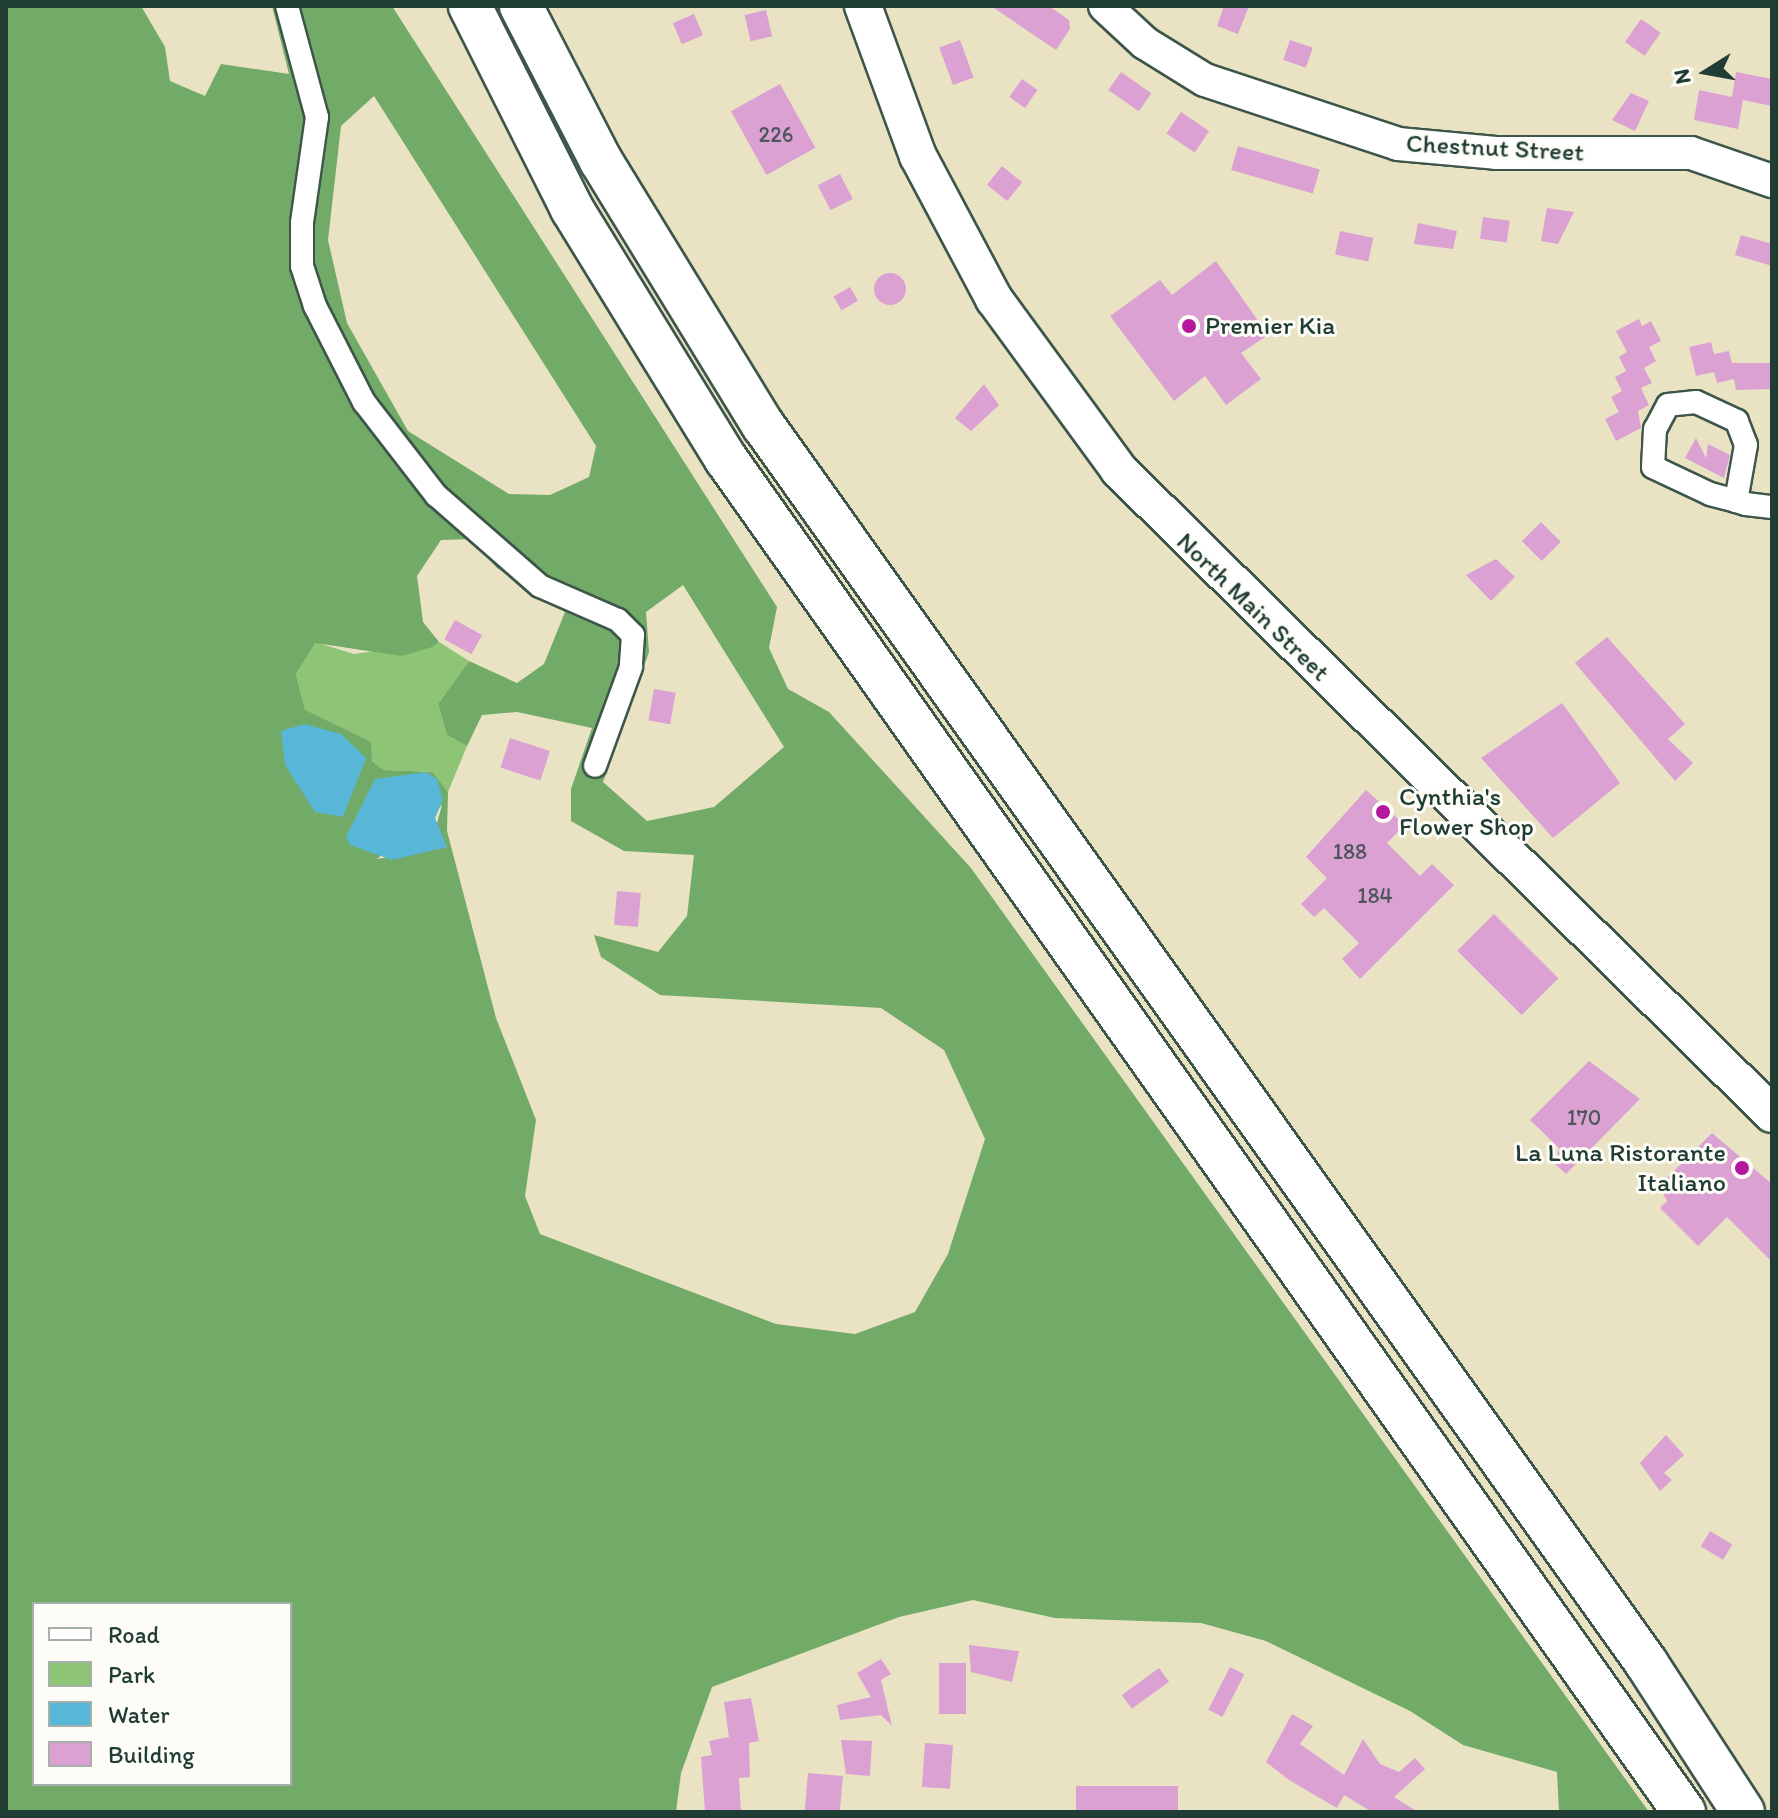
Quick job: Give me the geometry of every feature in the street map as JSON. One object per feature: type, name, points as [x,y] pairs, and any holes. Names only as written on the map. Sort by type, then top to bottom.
[{"type":"highway","points":[[470,6],[572,209],[726,459],[1684,1812]]},
{"type":"highway","points":[[521,6],[601,161],[763,425],[1647,1664],[1743,1812]]},
{"type":"main road","name":"North Main Street","points":[[863,6],[918,156],[994,299],[1119,470],[1772,1114]]},
{"type":"street","points":[[287,6],[317,117],[302,223],[302,266],[315,306],[364,402],[436,495],[540,586],[618,620],[633,635],[631,667],[595,766]]},
{"type":"street","name":"Chestnut Street","points":[[1105,6],[1145,43],[1205,80],[1398,144],[1496,153],[1691,153],[1772,181]]},
{"type":"street","points":[[1736,501],[1746,445],[1737,421],[1696,402],[1668,405],[1655,429],[1653,467],[1736,501],[1772,507]]},
{"type":"green space","points":[[6,6],[141,6],[165,47],[170,81],[205,96],[221,64],[289,74],[272,6],[392,6],[777,607],[769,648],[788,689],[829,712],[971,868],[1649,1812],[1559,1812],[1557,1772],[1463,1745],[1410,1711],[1266,1641],[1201,1623],[1055,1618],[973,1600],[899,1617],[712,1687],[681,1773],[676,1812],[6,1812]],"holes":[[[374,96],[596,446],[589,477],[550,495],[509,494],[408,431],[347,323],[328,240],[341,126]],[[472,539],[497,568],[565,612],[544,664],[517,683],[469,661],[438,704],[447,735],[467,746],[482,715],[517,712],[592,728],[571,789],[571,821],[624,851],[694,855],[687,916],[658,952],[594,935],[601,957],[660,995],[881,1008],[944,1050],[985,1139],[948,1254],[915,1312],[855,1334],[776,1324],[540,1234],[525,1196],[536,1120],[496,1018],[447,831],[448,792],[433,772],[384,770],[372,761],[371,742],[305,710],[296,674],[315,643],[402,656],[439,642],[423,622],[417,576],[441,540]],[[683,585],[784,747],[714,807],[647,821],[603,782],[649,652],[646,612]],[[442,805],[436,827],[447,847],[377,859]]]},
{"type":"green space","points":[[315,642],[354,654],[439,642],[469,661],[438,704],[447,735],[467,746],[448,792],[433,772],[384,770],[305,710],[296,674]]},
{"type":"water","points":[[304,724],[341,734],[366,758],[343,817],[315,812],[285,765],[281,731]]},
{"type":"water","points":[[426,772],[437,779],[443,800],[435,818],[447,847],[392,860],[350,845],[346,837],[375,779]]},
{"type":"building","points":[[991,6],[1049,6],[1069,20],[1070,29],[1056,50]]},
{"type":"building","points":[[1224,6],[1249,6],[1238,34],[1217,26]]},
{"type":"building","points":[[766,10],[772,36],[751,41],[745,15]]},
{"type":"building","points":[[694,14],[703,35],[682,44],[673,23]]},
{"type":"building","points":[[1641,19],[1661,33],[1645,56],[1625,42]]},
{"type":"building","points":[[960,40],[974,78],[953,85],[939,48]]},
{"type":"building","points":[[1290,40],[1313,48],[1306,68],[1283,60]]},
{"type":"building","points":[[1121,72],[1151,93],[1139,111],[1108,90]]},
{"type":"building","points":[[1736,72],[1772,79],[1772,106],[1743,100],[1738,129],[1694,120],[1699,90],[1732,97]]},
{"type":"building","points":[[1022,79],[1038,90],[1025,108],[1009,97]]},
{"type":"building","points":[[780,84],[815,148],[766,175],[731,111]]},
{"type":"building","points":[[1631,93],[1649,101],[1635,131],[1612,120]]},
{"type":"building","points":[[1181,112],[1209,131],[1195,153],[1166,134]]},
{"type":"building","points":[[1238,146],[1320,169],[1313,193],[1231,170]]},
{"type":"building","points":[[1002,166],[1022,182],[1007,201],[987,185]]},
{"type":"building","points":[[840,174],[853,199],[830,210],[818,185]]},
{"type":"building","points":[[1547,208],[1574,212],[1558,244],[1541,241]]},
{"type":"building","points":[[1483,217],[1510,221],[1507,243],[1480,239]]},
{"type":"building","points":[[1418,223],[1457,231],[1453,249],[1414,244]]},
{"type":"building","points":[[1340,231],[1373,238],[1368,262],[1335,254]]},
{"type":"building","points":[[1741,235],[1772,244],[1772,266],[1735,255]]},
{"type":"building","name":"Premier Kia","points":[[1216,261],[1268,335],[1241,353],[1261,379],[1226,405],[1205,376],[1174,401],[1110,316],[1160,280],[1172,295]]},
{"type":"building","points":[[890,273],[901,278],[906,289],[901,300],[890,305],[879,300],[874,289],[879,278]]},
{"type":"building","points":[[850,287],[858,301],[842,310],[834,296]]},
{"type":"building","points":[[1639,319],[1642,326],[1651,321],[1661,341],[1649,347],[1656,361],[1644,368],[1652,383],[1641,388],[1649,405],[1638,411],[1641,428],[1616,441],[1605,419],[1619,412],[1611,397],[1622,391],[1615,377],[1626,371],[1619,357],[1627,352],[1616,331]]},
{"type":"building","points":[[1711,342],[1714,354],[1729,351],[1732,363],[1772,363],[1772,389],[1736,390],[1734,379],[1717,383],[1714,372],[1696,376],[1689,347]]},
{"type":"building","points":[[984,384],[999,405],[971,431],[955,418]]},
{"type":"building","points":[[1696,438],[1706,458],[1708,444],[1730,455],[1724,478],[1685,458]]},
{"type":"building","points":[[1541,522],[1561,542],[1542,561],[1522,541]]},
{"type":"building","points":[[1496,559],[1515,577],[1491,601],[1466,575]]},
{"type":"building","points":[[455,620],[482,635],[471,654],[444,639]]},
{"type":"building","points":[[1607,637],[1685,724],[1668,739],[1693,763],[1675,781],[1575,663]]},
{"type":"building","points":[[654,689],[676,693],[670,724],[648,721]]},
{"type":"building","points":[[1562,703],[1620,783],[1553,838],[1481,758]]},
{"type":"building","points":[[510,738],[550,751],[540,780],[500,767]]},
{"type":"building","points":[[1366,790],[1405,825],[1387,843],[1420,876],[1432,864],[1454,885],[1360,979],[1342,959],[1359,943],[1324,908],[1314,917],[1301,904],[1327,878],[1306,857]]},
{"type":"building","points":[[617,891],[641,893],[638,927],[614,925]]},
{"type":"building","points":[[1494,914],[1558,978],[1522,1015],[1457,951]]},
{"type":"building","points":[[1589,1061],[1640,1099],[1566,1174],[1555,1164],[1559,1148],[1530,1120]]},
{"type":"building","points":[[1712,1133],[1772,1184],[1772,1262],[1727,1217],[1698,1246],[1660,1208],[1667,1201],[1659,1186]]},
{"type":"building","points":[[1666,1435],[1684,1455],[1664,1473],[1672,1480],[1660,1491],[1640,1463]]},
{"type":"building","points":[[1710,1531],[1732,1544],[1723,1560],[1701,1546]]},
{"type":"building","points":[[969,1645],[1019,1651],[1012,1682],[971,1672]]},
{"type":"building","points":[[881,1659],[891,1674],[881,1680],[892,1726],[881,1715],[840,1720],[837,1705],[871,1697],[857,1673]]},
{"type":"building","points":[[939,1663],[966,1663],[966,1714],[939,1714]]},
{"type":"building","points":[[1230,1667],[1244,1674],[1222,1717],[1208,1710]]},
{"type":"building","points":[[1159,1668],[1169,1682],[1132,1709],[1122,1695]]},
{"type":"building","points":[[751,1698],[759,1741],[749,1743],[750,1777],[739,1778],[741,1812],[705,1812],[701,1757],[712,1755],[709,1741],[729,1737],[724,1702]]},
{"type":"building","points":[[1292,1714],[1313,1726],[1300,1744],[1344,1775],[1363,1739],[1380,1764],[1399,1772],[1415,1758],[1425,1769],[1394,1797],[1418,1812],[1372,1812],[1344,1795],[1337,1808],[1289,1780],[1266,1762]]},
{"type":"building","points":[[841,1740],[872,1741],[870,1776],[846,1774]]},
{"type":"building","points":[[925,1743],[953,1745],[950,1789],[922,1787]]},
{"type":"building","points":[[808,1773],[843,1776],[840,1812],[805,1812]]},
{"type":"building","points":[[1076,1786],[1178,1786],[1178,1812],[1076,1812]]},
{"type":"place","name":"Premier Kia","points":[[1189,326]]},
{"type":"place","name":"Cynthia's Flower Shop","points":[[1383,812]]},
{"type":"place","name":"La Luna Ristorante Italiano","points":[[1742,1168]]}]
